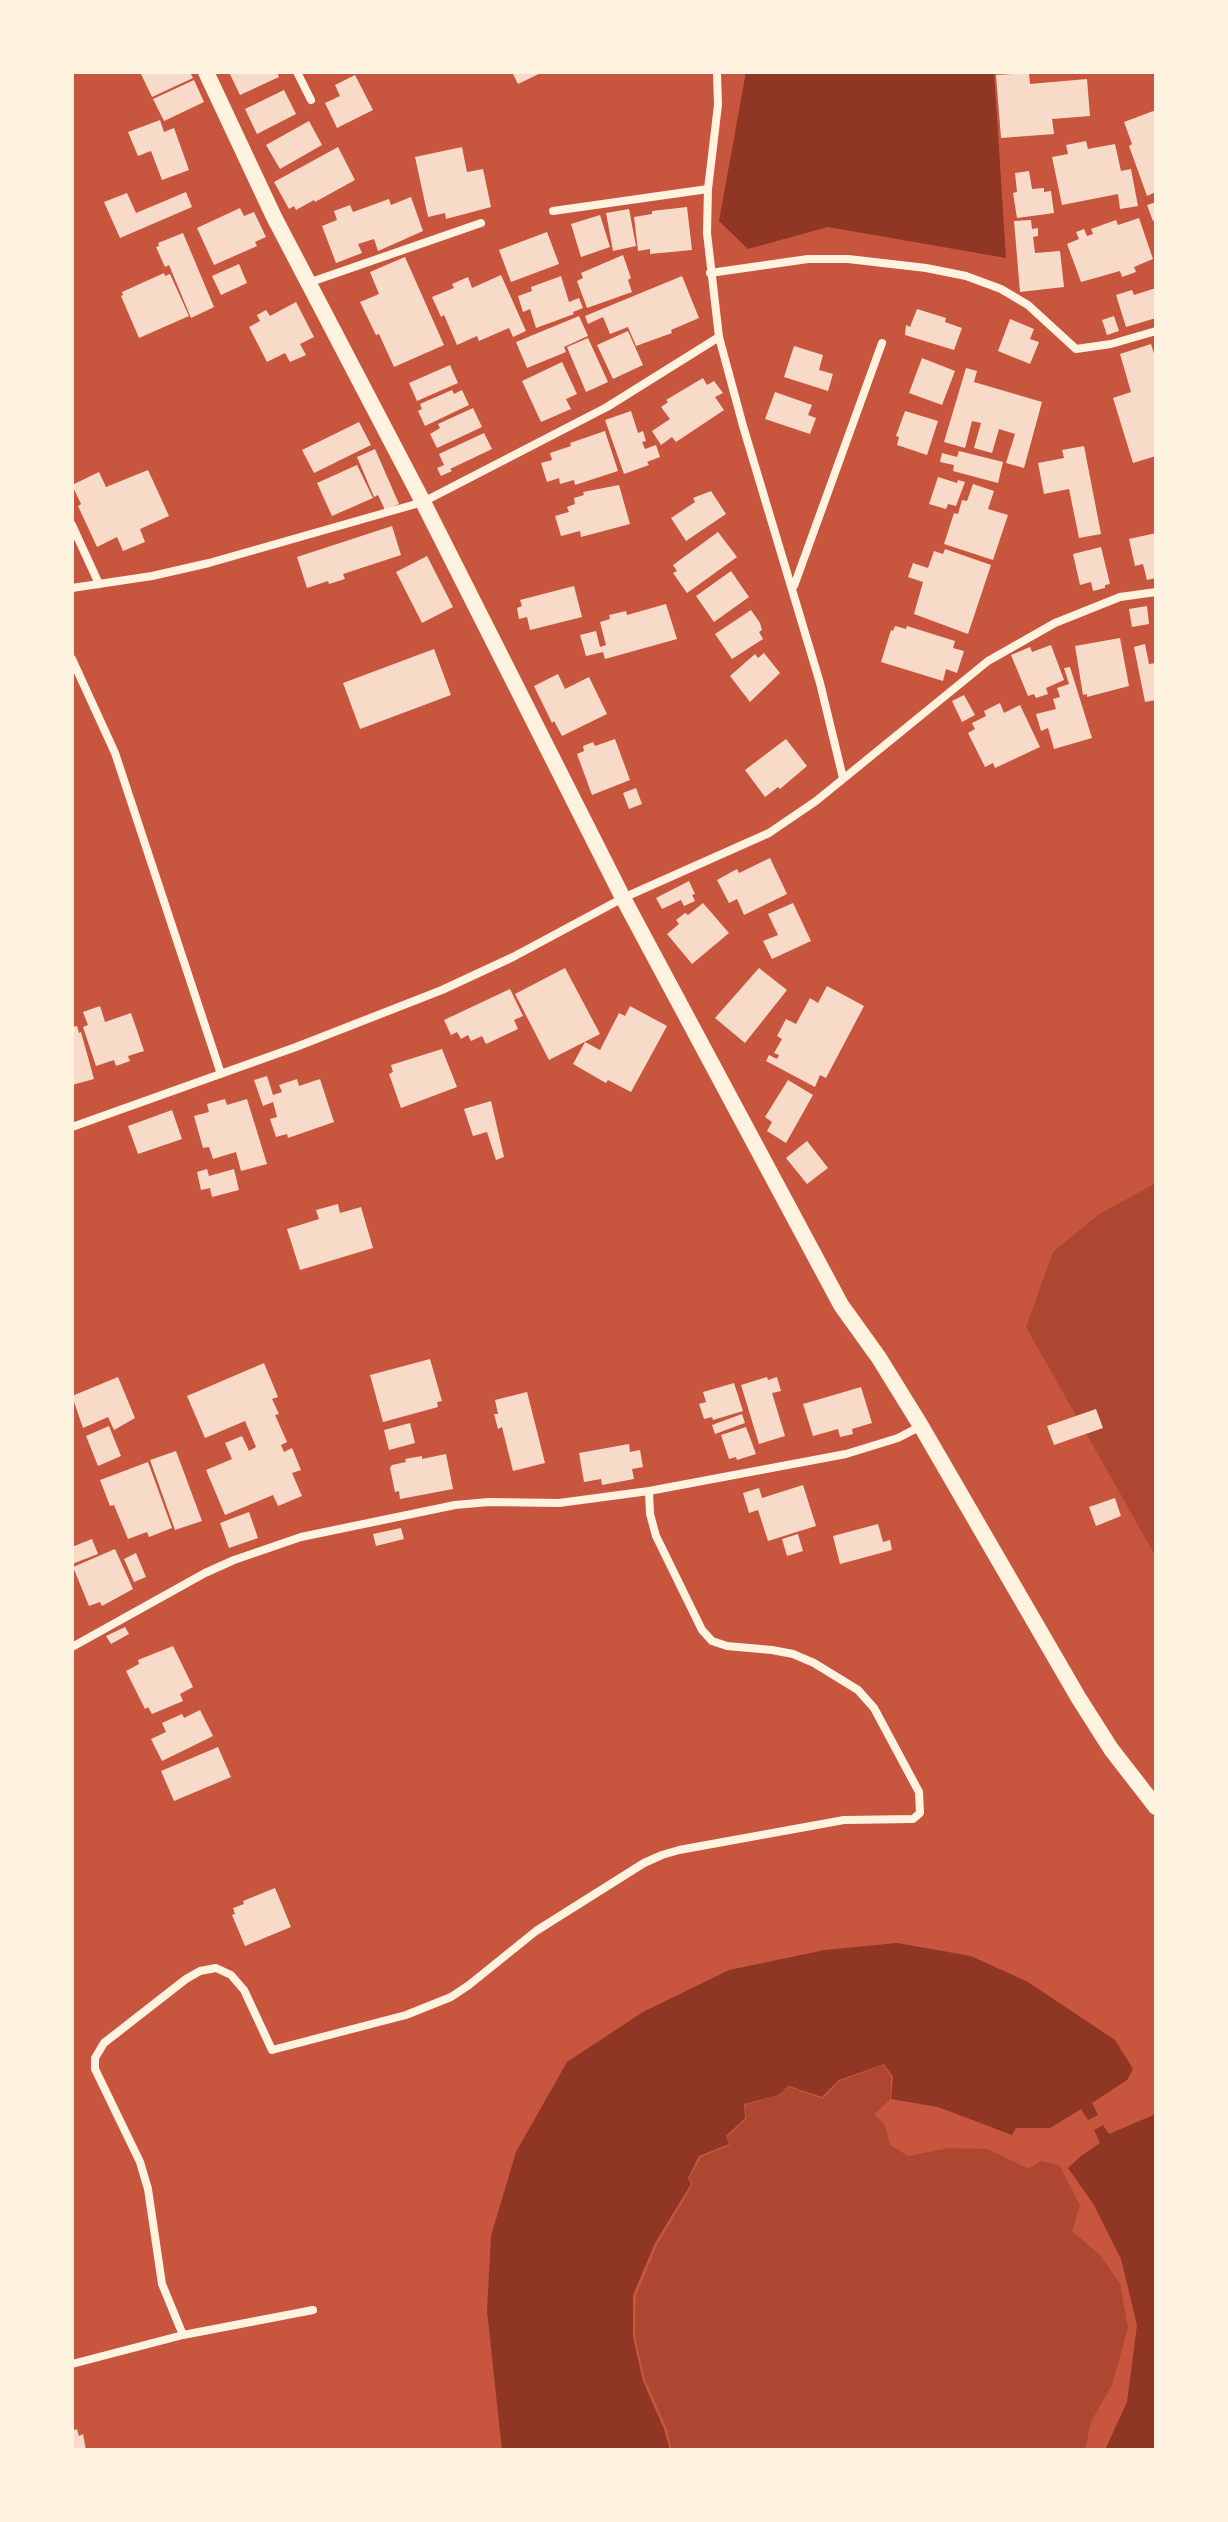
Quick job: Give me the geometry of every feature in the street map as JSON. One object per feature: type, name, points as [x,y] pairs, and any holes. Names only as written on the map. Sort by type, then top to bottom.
[{"type":"main road","points":[[206,72],[274,217],[423,502],[623,898],[841,1305],[879,1358],[921,1426],[1078,1697],[1111,1749],[1156,1807]]},
{"type":"street","points":[[297,72],[311,100]]},
{"type":"street","points":[[717,72],[718,105],[708,189],[707,233],[719,337],[820,683],[843,778]]},
{"type":"street","points":[[553,211],[708,189]]},
{"type":"street","points":[[308,283],[481,223]]},
{"type":"street","points":[[710,273],[808,259],[848,259],[926,268],[966,276],[1001,289],[1028,305],[1076,349],[1111,344],[1156,331]]},
{"type":"street","points":[[72,588],[152,576],[209,563],[423,502],[607,407],[719,337]]},
{"type":"street","points":[[793,588],[882,343]]},
{"type":"street","points":[[72,525],[99,584]]},
{"type":"street","points":[[72,1127],[364,1022],[442,990],[513,957],[623,898],[769,833],[795,817],[988,661],[1055,623],[1120,597],[1156,592]]},
{"type":"street","points":[[72,659],[115,753],[221,1074]]},
{"type":"street","points":[[72,1647],[205,1573],[301,1537],[455,1505],[559,1503],[649,1491],[846,1454],[898,1438],[921,1426]]},
{"type":"street","points":[[183,2335],[162,2284],[148,2189],[140,2162],[95,2069],[95,2058],[104,2043],[186,1979],[200,1971],[216,1968],[231,1975],[244,1990],[272,2050],[406,2015],[451,1997],[536,1931],[644,1863],[662,1855],[844,1820],[913,1819],[920,1813],[919,1792],[874,1708],[858,1690],[793,1654],[727,1646],[712,1641],[702,1630],[656,1536],[650,1514],[649,1491]]},
{"type":"street","points":[[72,2364],[183,2335],[313,2310]]},
{"type":"shaded area","points":[[746,72],[994,72],[1006,258],[828,227],[748,249],[719,221]]},
{"type":"shaded area","points":[[1156,1183],[1156,1557],[1026,1327],[1053,1252],[1098,1215]]},
{"type":"shaded area","points":[[897,1943],[971,1956],[1028,1982],[1115,2040],[1133,2069],[1127,2080],[1092,2103],[1098,2115],[1088,2120],[1081,2109],[1050,2128],[1016,2128],[1012,2135],[938,2107],[891,2099],[893,2077],[884,2064],[839,2080],[822,2097],[789,2086],[778,2095],[744,2104],[745,2118],[726,2136],[729,2144],[699,2156],[688,2178],[691,2184],[655,2243],[633,2295],[633,2337],[643,2381],[670,2450],[502,2450],[487,2311],[491,2236],[516,2152],[567,2062],[643,2012],[729,1970],[825,1950]]},
{"type":"shaded area","points":[[883,2065],[891,2077],[890,2100],[874,2114],[885,2125],[890,2145],[908,2156],[949,2148],[988,2149],[1029,2169],[1041,2161],[1059,2165],[1080,2205],[1072,2231],[1101,2256],[1120,2284],[1128,2328],[1112,2385],[1091,2422],[1085,2450],[672,2450],[667,2429],[645,2380],[635,2336],[636,2296],[657,2245],[693,2184],[689,2178],[701,2157],[730,2145],[727,2137],[746,2119],[745,2105],[778,2095],[789,2087],[823,2099],[840,2081]]},
{"type":"shaded area","points":[[1156,2114],[1156,2450],[1105,2450],[1127,2402],[1137,2325],[1121,2259],[1094,2205],[1068,2168],[1100,2143],[1094,2130],[1103,2125],[1109,2134]]},
{"type":"building","points":[[140,72],[190,72],[193,78],[152,97]]},
{"type":"building","points":[[229,72],[277,72],[279,77],[240,95]]},
{"type":"building","points":[[512,72],[543,72],[518,84]]},
{"type":"building","points":[[1029,73],[1030,84],[1087,79],[1090,116],[1052,119],[1054,134],[1001,138],[996,75]]},
{"type":"building","points":[[355,75],[373,110],[337,128],[325,103],[340,96],[335,85]]},
{"type":"building","points":[[194,80],[204,102],[164,121],[153,99]]},
{"type":"building","points":[[284,90],[296,114],[257,134],[245,109]]},
{"type":"building","points":[[1156,110],[1156,192],[1147,196],[1124,122]]},
{"type":"building","points":[[160,120],[164,132],[174,128],[189,170],[162,180],[151,151],[138,156],[128,132]]},
{"type":"building","points":[[309,121],[322,145],[280,169],[266,145]]},
{"type":"building","points":[[1086,141],[1088,149],[1115,144],[1121,171],[1131,169],[1138,206],[1120,209],[1118,194],[1062,205],[1052,157],[1068,154],[1066,145]]},
{"type":"building","points":[[338,147],[355,180],[315,202],[296,210],[294,206],[289,209],[274,182]]},
{"type":"building","points":[[462,147],[467,172],[483,169],[491,207],[446,219],[445,213],[428,217],[415,157]]},
{"type":"building","points":[[1029,171],[1032,189],[1051,191],[1054,213],[1017,218],[1013,193],[1017,192],[1015,173]]},
{"type":"building","points":[[186,192],[192,207],[120,238],[104,202],[127,193],[136,213]]},
{"type":"building","points":[[411,197],[423,231],[378,251],[374,239],[358,244],[362,253],[336,263],[322,226],[337,220],[334,211],[350,205],[353,212],[389,199],[391,205]]},
{"type":"building","points":[[1156,202],[1156,220],[1153,221],[1147,205]]},
{"type":"building","points":[[687,207],[692,250],[650,254],[650,249],[638,251],[634,217],[652,214],[652,211]]},
{"type":"building","points":[[240,208],[244,216],[254,212],[266,237],[255,242],[257,246],[214,265],[197,228]]},
{"type":"building","points":[[629,209],[636,246],[613,251],[606,213]]},
{"type":"building","points":[[600,215],[610,247],[581,257],[571,224]]},
{"type":"building","points":[[1139,218],[1153,259],[1134,267],[1136,272],[1122,277],[1120,271],[1081,282],[1067,244],[1079,239],[1076,232],[1084,229],[1087,236],[1093,234],[1091,229],[1116,220],[1118,225]]},
{"type":"building","points":[[1031,220],[1032,229],[1038,228],[1038,236],[1033,237],[1035,253],[1060,251],[1064,287],[1020,292],[1014,221]]},
{"type":"building","points":[[547,232],[559,264],[511,282],[499,250]]},
{"type":"building","points":[[183,233],[214,307],[191,318],[169,265],[165,267],[156,247],[158,243]]},
{"type":"building","points":[[623,255],[632,292],[587,308],[577,281],[583,278],[581,273]]},
{"type":"building","points":[[405,257],[444,345],[394,367],[360,302],[379,294],[370,272]]},
{"type":"building","points":[[239,264],[247,283],[221,295],[212,276]]},
{"type":"building","points":[[164,273],[165,276],[170,274],[189,316],[139,338],[122,292]]},
{"type":"building","points":[[501,275],[526,331],[513,337],[509,328],[479,341],[477,336],[457,345],[432,297],[454,288],[452,284],[468,277],[472,288]]},
{"type":"building","points":[[561,276],[569,302],[579,298],[583,308],[536,328],[530,309],[523,312],[518,296],[532,291],[531,287]]},
{"type":"building","points":[[682,276],[699,318],[671,330],[672,333],[636,346],[628,327],[610,334],[603,317],[588,324],[585,316]]},
{"type":"building","points":[[1156,288],[1156,318],[1126,327],[1116,295],[1132,290],[1134,295]]},
{"type":"building","points":[[296,302],[314,337],[300,344],[306,355],[290,362],[285,353],[267,362],[249,327],[260,321],[257,315],[266,310],[270,316]]},
{"type":"building","points":[[917,309],[946,318],[945,322],[962,328],[954,350],[905,335],[906,325],[910,327]]},
{"type":"building","points":[[579,316],[588,336],[564,347],[566,352],[527,368],[516,342]]},
{"type":"building","points":[[1114,316],[1119,331],[1107,335],[1102,320]]},
{"type":"building","points":[[1010,319],[1034,329],[1030,339],[1039,342],[1030,364],[998,351]]},
{"type":"building","points":[[628,331],[643,365],[613,379],[597,345]]},
{"type":"building","points":[[588,338],[608,382],[586,392],[567,347]]},
{"type":"building","points":[[1151,344],[1156,360],[1156,456],[1133,463],[1113,398],[1131,392],[1120,354]]},
{"type":"building","points":[[794,346],[823,355],[819,370],[833,374],[828,391],[784,377]]},
{"type":"building","points":[[922,358],[955,371],[942,405],[909,393]]},
{"type":"building","points":[[562,362],[577,394],[566,399],[571,409],[541,422],[522,381]]},
{"type":"building","points":[[450,365],[458,383],[417,401],[409,383]]},
{"type":"building","points":[[966,368],[977,371],[974,382],[1042,402],[1024,468],[1006,463],[1015,434],[999,429],[992,453],[974,448],[981,423],[972,421],[965,448],[944,442]]},
{"type":"building","points":[[703,378],[707,385],[714,381],[723,393],[715,397],[724,410],[676,442],[672,437],[661,445],[652,431],[670,419],[661,407],[668,402],[666,400]]},
{"type":"building","points":[[452,390],[454,394],[462,390],[469,405],[425,426],[418,411],[422,409],[420,404]]},
{"type":"building","points":[[775,392],[812,405],[808,415],[816,418],[810,434],[765,419]]},
{"type":"building","points":[[473,408],[482,427],[437,448],[430,434],[440,428],[438,424]]},
{"type":"building","points":[[631,411],[638,433],[643,431],[645,449],[656,445],[660,457],[647,462],[649,465],[624,474],[605,420]]},
{"type":"building","points":[[905,411],[938,421],[927,455],[897,445],[899,437],[896,436]]},
{"type":"building","points":[[359,422],[371,445],[314,473],[302,450]]},
{"type":"building","points":[[605,431],[618,471],[575,485],[574,480],[560,484],[559,478],[547,482],[541,463],[552,460],[550,453]]},
{"type":"building","points":[[484,433],[492,449],[441,476],[437,468],[444,465],[439,454]]},
{"type":"building","points":[[1084,446],[1101,534],[1079,538],[1069,489],[1044,494],[1038,463],[1064,458],[1062,450]]},
{"type":"building","points":[[375,449],[399,504],[385,510],[378,495],[374,497],[357,457]]},
{"type":"building","points":[[959,451],[1003,462],[998,483],[953,471],[954,465],[940,462],[942,453],[957,457]]},
{"type":"building","points":[[357,465],[373,498],[332,516],[317,483]]},
{"type":"building","points":[[148,470],[169,516],[140,529],[145,542],[123,551],[117,537],[97,547],[72,485],[99,472],[106,487]]},
{"type":"building","points":[[938,477],[957,483],[958,480],[965,482],[956,506],[948,504],[946,509],[929,504]]},
{"type":"building","points":[[973,484],[994,491],[988,509],[1008,515],[993,560],[944,544],[954,513],[958,514],[962,500],[967,501]]},
{"type":"building","points":[[619,485],[630,524],[581,537],[580,531],[561,536],[555,516],[569,512],[567,507],[575,504],[574,498],[584,495],[583,492]]},
{"type":"building","points":[[711,491],[726,514],[686,541],[671,518],[695,502],[693,498]]},
{"type":"building","points":[[392,526],[401,555],[343,574],[345,579],[307,588],[297,557]]},
{"type":"building","points":[[718,532],[737,557],[687,593],[673,573],[677,571],[673,565]]},
{"type":"building","points":[[1156,533],[1156,578],[1147,580],[1143,564],[1135,566],[1129,539]]},
{"type":"building","points":[[1101,547],[1110,584],[1093,591],[1091,582],[1080,585],[1073,554]]},
{"type":"building","points":[[945,549],[991,565],[968,634],[914,614],[923,582],[908,577],[913,563],[928,568],[934,551],[943,554]]},
{"type":"building","points":[[427,556],[453,607],[422,623],[396,572]]},
{"type":"building","points":[[731,571],[749,597],[714,622],[696,596]]},
{"type":"building","points":[[574,586],[582,617],[530,630],[527,617],[519,619],[517,608],[522,606],[520,600]]},
{"type":"building","points":[[666,604],[677,639],[605,659],[603,652],[586,656],[580,635],[596,631],[600,647],[606,645],[600,622],[610,619],[609,615],[626,611],[627,615]]},
{"type":"building","points":[[1147,606],[1149,624],[1132,627],[1129,609]]},
{"type":"building","points":[[751,610],[760,623],[762,630],[759,632],[763,639],[732,659],[715,634]]},
{"type":"building","points":[[895,626],[906,629],[907,626],[955,641],[953,648],[964,651],[957,673],[946,669],[943,681],[881,662]]},
{"type":"building","points":[[1120,638],[1129,686],[1087,697],[1087,694],[1083,695],[1075,646]]},
{"type":"building","points":[[1145,644],[1149,664],[1156,663],[1156,700],[1145,702],[1134,647]]},
{"type":"building","points":[[1051,645],[1064,680],[1046,688],[1048,694],[1036,698],[1034,694],[1028,696],[1011,655],[1030,647],[1032,652]]},
{"type":"building","points":[[434,649],[451,695],[360,729],[343,683]]},
{"type":"building","points":[[764,653],[780,673],[750,702],[730,676],[755,654],[758,658]]},
{"type":"building","points":[[1070,667],[1092,738],[1054,749],[1048,728],[1041,731],[1036,714],[1056,709],[1053,699],[1060,697],[1057,688],[1069,684],[1064,668]]},
{"type":"building","points":[[558,674],[565,689],[589,677],[607,714],[562,736],[534,686]]},
{"type":"building","points":[[964,695],[975,715],[962,722],[952,701]]},
{"type":"building","points":[[1000,703],[1004,713],[1020,705],[1040,747],[995,768],[993,763],[985,767],[968,733],[975,729],[972,723],[986,716],[984,711]]},
{"type":"building","points":[[615,739],[630,780],[592,795],[577,754],[584,751],[583,746],[593,742],[595,746]]},
{"type":"building","points":[[786,739],[807,766],[780,789],[778,787],[765,797],[745,770]]},
{"type":"building","points":[[636,788],[642,804],[629,809],[623,793]]},
{"type":"building","points":[[770,858],[787,894],[744,915],[737,899],[729,903],[717,880],[737,869],[739,873]]},
{"type":"building","points":[[689,881],[695,901],[684,906],[681,900],[662,909],[656,898]]},
{"type":"building","points":[[703,903],[729,933],[692,964],[667,934],[679,924],[676,920]]},
{"type":"building","points":[[793,903],[811,941],[772,959],[763,941],[778,935],[768,914]]},
{"type":"building","points":[[565,968],[600,1034],[549,1060],[515,994]]},
{"type":"building","points":[[759,968],[787,990],[745,1043],[715,1018]]},
{"type":"building","points":[[827,986],[864,1006],[826,1078],[820,1075],[815,1087],[766,1061],[769,1055],[777,1059],[779,1055],[774,1053],[782,1039],[777,1036],[786,1019],[796,1024],[810,998],[818,1003]]},
{"type":"building","points":[[510,989],[523,1016],[514,1020],[518,1029],[486,1044],[482,1036],[471,1041],[468,1035],[461,1039],[457,1032],[451,1035],[444,1020]]},
{"type":"building","points":[[100,1006],[105,1022],[131,1013],[144,1051],[128,1056],[130,1061],[116,1066],[114,1060],[96,1066],[83,1027],[88,1025],[83,1012]]},
{"type":"building","points":[[630,1006],[667,1026],[631,1092],[608,1080],[606,1083],[573,1064],[585,1042],[600,1050],[619,1013],[625,1016]]},
{"type":"building","points":[[77,1026],[94,1079],[72,1085],[72,1027]]},
{"type":"building","points":[[442,1049],[457,1087],[401,1108],[389,1074],[393,1072],[391,1065]]},
{"type":"building","points":[[267,1076],[273,1095],[282,1092],[279,1085],[297,1079],[299,1086],[320,1079],[334,1122],[288,1138],[287,1134],[276,1137],[270,1119],[277,1117],[273,1102],[263,1106],[254,1080]]},
{"type":"building","points":[[788,1080],[813,1095],[786,1143],[767,1131],[772,1122],[765,1117]]},
{"type":"building","points":[[225,1099],[227,1105],[247,1099],[267,1164],[241,1171],[236,1152],[213,1159],[209,1147],[203,1148],[194,1116],[209,1112],[207,1104]]},
{"type":"building","points":[[491,1101],[504,1157],[496,1160],[487,1132],[473,1136],[464,1109]]},
{"type":"building","points":[[172,1110],[182,1139],[138,1154],[128,1126]]},
{"type":"building","points":[[807,1141],[828,1168],[807,1184],[786,1158]]},
{"type":"building","points":[[207,1169],[209,1176],[234,1169],[239,1190],[212,1197],[210,1188],[201,1190],[197,1172]]},
{"type":"building","points":[[338,1204],[340,1213],[361,1207],[373,1248],[300,1270],[287,1229],[319,1219],[316,1210]]},
{"type":"building","points":[[430,1359],[442,1401],[437,1402],[438,1407],[383,1422],[370,1375]]},
{"type":"building","points":[[264,1363],[278,1397],[272,1399],[279,1414],[275,1415],[287,1442],[281,1445],[284,1452],[292,1448],[301,1470],[292,1473],[302,1496],[278,1506],[273,1495],[225,1515],[206,1470],[232,1459],[225,1443],[242,1436],[249,1451],[256,1447],[245,1421],[205,1438],[187,1396]]},
{"type":"building","points":[[118,1377],[135,1418],[114,1430],[108,1417],[83,1428],[72,1396]]},
{"type":"building","points":[[767,1377],[768,1380],[777,1377],[781,1391],[772,1393],[785,1436],[759,1444],[741,1385]]},
{"type":"building","points":[[734,1383],[743,1411],[713,1420],[712,1417],[704,1419],[699,1404],[706,1402],[703,1392]]},
{"type":"building","points":[[861,1387],[872,1423],[852,1429],[853,1434],[840,1437],[838,1429],[813,1436],[803,1404]]},
{"type":"building","points":[[527,1392],[545,1463],[513,1471],[502,1427],[498,1429],[494,1414],[498,1414],[495,1400]]},
{"type":"building","points":[[1096,1409],[1103,1428],[1054,1445],[1047,1426]]},
{"type":"building","points":[[742,1414],[745,1423],[715,1434],[712,1425]]},
{"type":"building","points":[[410,1423],[415,1443],[389,1450],[384,1430]]},
{"type":"building","points":[[109,1426],[121,1456],[98,1466],[86,1436]]},
{"type":"building","points":[[746,1427],[756,1454],[737,1460],[736,1457],[729,1459],[721,1435]]},
{"type":"building","points":[[629,1444],[630,1452],[640,1450],[643,1467],[632,1469],[634,1479],[602,1485],[601,1479],[584,1482],[579,1453]]},
{"type":"building","points":[[176,1451],[202,1521],[175,1530],[150,1460]]},
{"type":"building","points":[[446,1454],[453,1489],[400,1499],[399,1491],[395,1492],[392,1465],[406,1462],[405,1459]]},
{"type":"building","points":[[148,1462],[172,1528],[149,1537],[147,1532],[128,1539],[100,1480]]},
{"type":"building","points":[[803,1485],[816,1526],[768,1541],[758,1510],[749,1513],[743,1493],[759,1488],[762,1498]]},
{"type":"building","points":[[1115,1498],[1121,1516],[1096,1526],[1089,1507]]},
{"type":"building","points":[[249,1512],[258,1538],[229,1548],[220,1523]]},
{"type":"building","points":[[878,1524],[883,1542],[890,1540],[892,1550],[840,1564],[833,1536]]},
{"type":"building","points":[[401,1528],[404,1539],[376,1546],[373,1534]]},
{"type":"building","points":[[798,1534],[803,1551],[787,1556],[782,1539]]},
{"type":"building","points":[[92,1539],[98,1554],[72,1564],[72,1547]]},
{"type":"building","points":[[115,1549],[133,1589],[102,1606],[100,1602],[89,1606],[73,1567]]},
{"type":"building","points":[[136,1553],[146,1577],[134,1582],[124,1559]]},
{"type":"building","points":[[125,1627],[129,1634],[111,1644],[106,1636]]},
{"type":"building","points":[[173,1646],[193,1687],[180,1694],[183,1701],[152,1714],[148,1707],[145,1709],[126,1671],[139,1664],[138,1660]]},
{"type":"building","points":[[200,1710],[213,1736],[162,1761],[151,1739],[166,1732],[162,1723]]},
{"type":"building","points":[[218,1747],[231,1777],[174,1801],[161,1771]]},
{"type":"building","points":[[275,1888],[291,1927],[245,1946],[232,1915],[235,1914],[233,1908]]},
{"type":"building","points":[[77,2429],[79,2436],[83,2434],[86,2450],[72,2450],[72,2431]]}]
